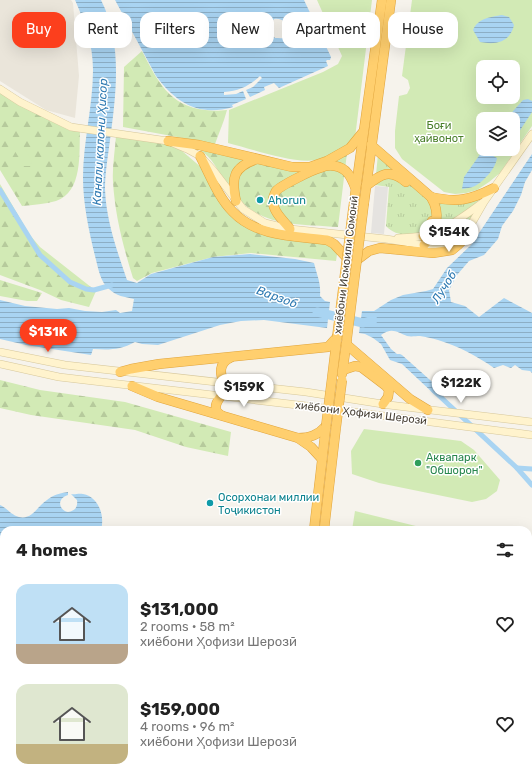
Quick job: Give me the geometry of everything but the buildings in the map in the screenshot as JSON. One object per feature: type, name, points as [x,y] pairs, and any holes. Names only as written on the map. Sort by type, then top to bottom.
[{"type":"highway","name":"хиёбони Исмоили Сомонӣ","points":[[314,526],[334,357],[363,132],[382,0]]},
{"type":"highway","name":"хиёбони Исмоили Сомонӣ","points":[[324,526],[346,341],[391,0]]},
{"type":"highway","points":[[168,141],[199,145],[292,167],[310,167],[327,161],[350,148],[363,132]]},
{"type":"highway","points":[[371,145],[435,202],[437,218],[434,232],[423,240]]},
{"type":"highway","points":[[200,156],[216,187],[232,212],[250,224],[268,232],[327,240],[334,244],[347,258]]},
{"type":"highway","points":[[236,201],[233,182],[235,173],[246,162],[257,159]]},
{"type":"highway","points":[[290,229],[275,209],[273,201],[276,191],[281,186],[319,168],[336,166],[351,176],[356,188]]},
{"type":"highway","points":[[366,186],[379,176],[390,174],[395,175],[403,179],[424,198],[432,210],[432,220],[423,240]]},
{"type":"highway","points":[[431,197],[460,200],[472,198],[494,188]]},
{"type":"highway","points":[[357,260],[374,249],[380,248],[433,253],[452,250],[465,238],[469,228]]},
{"type":"highway","points":[[120,372],[146,366],[214,358],[230,358],[328,346],[337,337]]},
{"type":"highway","points":[[346,341],[410,399],[428,410]]},
{"type":"highway","points":[[328,346],[332,350],[334,357]]},
{"type":"highway","points":[[225,384],[221,371],[224,362],[230,358]]},
{"type":"highway","points":[[342,375],[355,366],[361,367],[389,390],[389,394],[383,404]]},
{"type":"highway","points":[[132,386],[153,395],[209,413],[221,415],[298,438],[311,447],[322,459]]},
{"type":"highway","points":[[221,415],[216,412],[215,408],[216,402],[222,395]]},
{"type":"highway","points":[[298,438],[316,435],[326,426]]},
{"type":"main road","points":[[0,89],[20,102],[61,123],[82,129],[168,141],[200,156],[213,170],[236,201],[247,212],[264,223],[290,229],[386,239],[423,240],[442,245],[459,237],[469,228],[484,202],[532,134]]},
{"type":"main road","points":[[434,232],[450,225],[484,202]]},
{"type":"main road","name":"хиёбони Ҳофизи Шерозӣ","points":[[0,352],[52,363],[94,369],[306,392],[428,410],[532,422]]},
{"type":"main road","name":"хиёбони Ҳофизи Шерозӣ","points":[[0,364],[41,374],[92,381],[222,395],[532,435]]},
{"type":"main road","points":[[92,381],[94,369]]},
{"type":"shaded area","points":[[0,0],[71,0],[73,3],[74,15],[74,48],[77,48],[79,76],[75,118],[46,110],[0,81]]},
{"type":"shaded area","points":[[375,186],[388,187],[384,234],[371,233]]},
{"type":"green space","points":[[317,0],[372,0],[371,12],[322,12]]},
{"type":"green space","name":"Боғи ҳайвонот","points":[[412,0],[532,0],[532,126],[520,144],[520,112],[476,112],[476,156],[512,156],[500,173],[477,190],[455,194],[444,192],[402,159],[395,148],[395,131],[399,96],[407,94],[410,88],[408,80],[402,76],[406,48],[458,48],[458,12],[410,12]]},
{"type":"green space","points":[[338,48],[366,48],[354,146],[325,158],[307,161],[284,158],[228,143],[229,110],[323,72],[338,64],[342,56]]},
{"type":"green space","points":[[142,51],[159,81],[173,97],[193,108],[211,111],[227,110],[215,144],[123,127],[124,67]]},
{"type":"green space","points":[[0,92],[80,130],[78,171],[71,189],[65,196],[52,202],[22,206],[0,170]]},
{"type":"green space","points":[[116,136],[175,145],[202,168],[240,220],[326,241],[338,248],[336,261],[251,253],[213,257],[152,273],[137,281],[133,278],[129,266],[120,230],[114,194],[113,165]]},
{"type":"green space","points":[[15,144],[22,144],[32,161],[30,166],[24,166],[13,148]]},
{"type":"green space","points":[[195,147],[293,168],[347,153],[338,227],[289,223],[262,216],[237,198],[210,159]]},
{"type":"green space","points":[[378,154],[422,193],[434,208],[431,229],[407,235],[396,233],[386,226],[389,187],[375,185]]},
{"type":"green space","points":[[0,184],[29,234],[40,247],[96,291],[89,307],[61,300],[40,290],[0,275]]},
{"type":"green space","points":[[485,194],[462,213],[437,229],[439,200]]},
{"type":"green space","points":[[477,209],[464,230],[447,242],[429,243],[436,235]]},
{"type":"green space","points":[[0,280],[42,293],[37,301],[27,301],[0,296]]},
{"type":"green space","points":[[0,380],[40,390],[125,402],[231,432],[228,456],[186,447],[135,430],[31,415],[0,408]]},
{"type":"green space","name":"Аквапарк \"Обшорон\"","points":[[364,429],[461,441],[474,450],[500,480],[497,491],[486,499],[472,502],[379,483],[352,474],[351,451]]},
{"type":"green space","points":[[355,511],[416,526],[353,526]]},
{"type":"water","points":[[75,0],[101,0],[106,12],[80,12]]},
{"type":"water","points":[[115,0],[304,0],[310,12],[282,12],[282,20],[274,19],[274,12],[217,12],[217,48],[274,48],[274,37],[282,38],[282,48],[327,48],[331,57],[330,60],[326,61],[328,66],[279,88],[274,83],[264,87],[265,90],[250,97],[246,90],[253,87],[262,78],[260,76],[252,83],[244,87],[224,92],[224,95],[236,94],[243,91],[246,99],[232,105],[233,107],[221,110],[199,109],[189,105],[172,94],[156,76],[141,48],[209,48],[209,12],[140,12],[140,46],[132,32],[132,12],[121,12]]},
{"type":"water","points":[[502,15],[509,17],[514,25],[509,36],[496,43],[480,42],[473,30],[475,26],[485,19]]},
{"type":"water","name":"Канали калони Ҳисор","points":[[91,48],[115,48],[116,87],[105,189],[107,212],[116,247],[127,280],[137,283],[151,274],[213,257],[250,254],[295,259],[314,263],[319,283],[320,296],[325,301],[330,302],[327,328],[264,320],[241,321],[220,325],[158,345],[135,342],[115,349],[93,349],[91,355],[26,345],[0,339],[0,300],[25,306],[57,309],[69,308],[102,312],[116,310],[120,313],[132,311],[134,299],[115,293],[106,286],[101,278],[95,256],[84,198],[83,164],[93,84]]},
{"type":"water","points":[[528,99],[532,101],[532,112],[520,130],[520,112],[512,112],[523,100]]},
{"type":"water","name":"Лучоб","points":[[532,154],[532,170],[525,182],[521,195],[513,211],[502,226],[498,239],[484,255],[469,261],[457,275],[449,290],[451,302],[465,306],[479,317],[504,298],[532,313],[532,373],[530,371],[522,370],[515,365],[511,368],[503,365],[494,368],[481,359],[453,345],[434,339],[420,336],[407,336],[391,331],[381,335],[391,349],[397,354],[402,355],[448,396],[434,394],[402,364],[390,360],[381,344],[365,334],[359,333],[362,311],[374,311],[391,300],[403,295],[433,289],[447,268],[471,245]]},
{"type":"water","points":[[479,156],[493,156],[497,158],[492,170],[486,178],[475,186],[462,189],[464,177]]},
{"type":"water","points":[[68,492],[68,495],[62,499],[60,504],[62,509],[68,512],[76,508],[77,505],[77,500],[71,494],[89,496],[100,508],[102,526],[0,526],[0,505],[16,516],[24,517],[31,515],[52,497]]},
{"type":"waterway","points":[[0,190],[40,255],[70,282],[86,289],[94,290],[112,285]]},
{"type":"waterway","name":"Варзоб","points":[[317,312],[363,323],[373,320]]},
{"type":"waterway","points":[[433,390],[517,468],[532,485]]},
{"type":"waterway","points":[[517,468],[532,469]]},
{"type":"place","name":"Ahorun","points":[[260,200]]},
{"type":"place","name":"Аквапарк \"Обшорон\"","points":[[418,463]]},
{"type":"place","name":"Осорхонаи миллии Тоҷикистон","points":[[210,503]]}]
